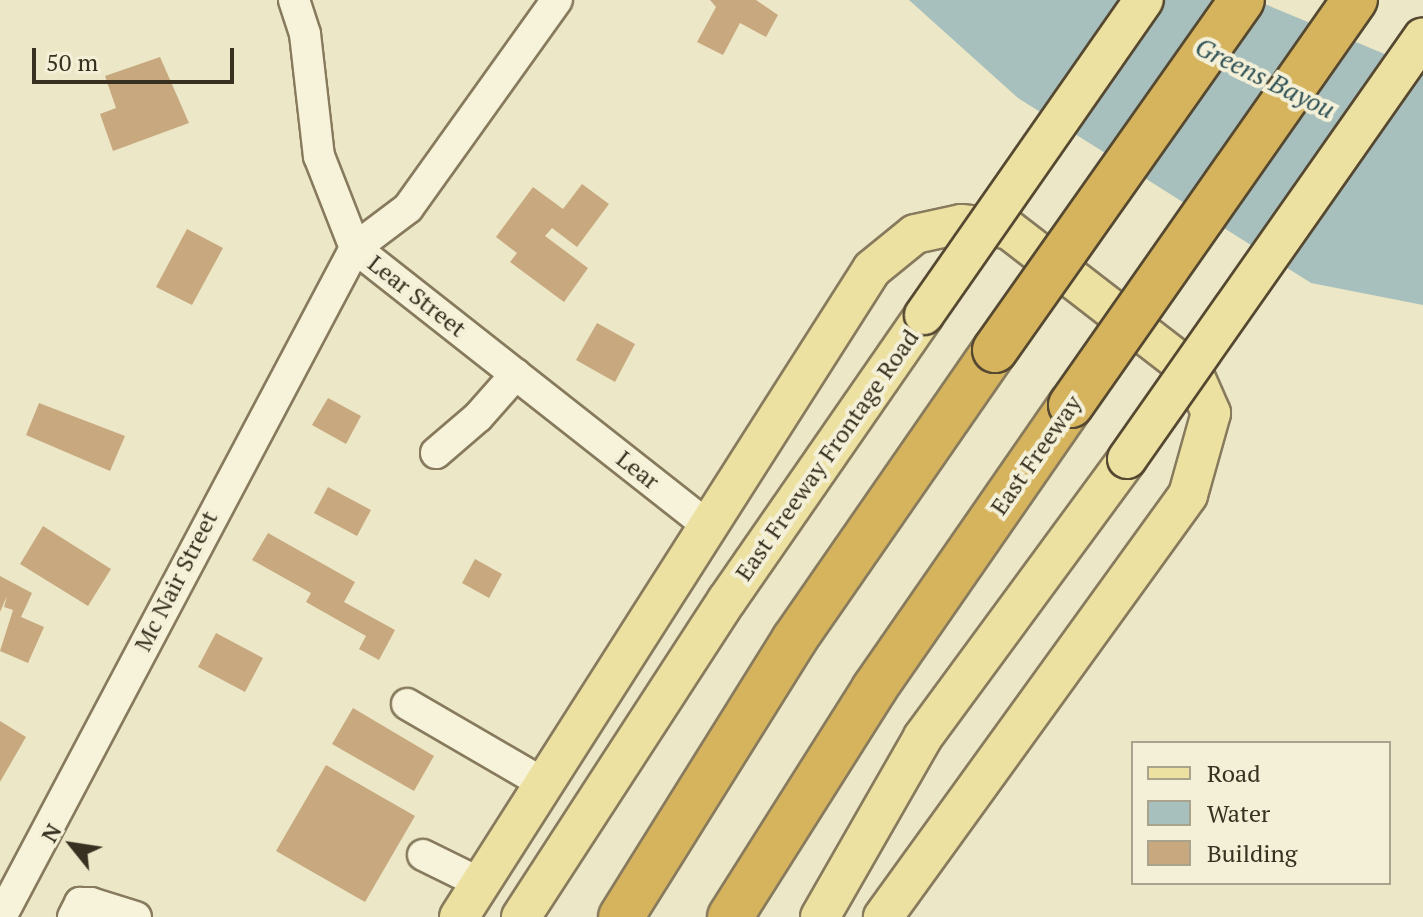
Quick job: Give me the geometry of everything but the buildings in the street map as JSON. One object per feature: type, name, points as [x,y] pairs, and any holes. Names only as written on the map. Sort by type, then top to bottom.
[{"type":"highway","points":[[621,917],[794,640],[1242,0]]},
{"type":"highway","name":"East Freeway","points":[[730,917],[874,689],[1355,0]]},
{"type":"main road","name":"East Freeway Frontage Road","points":[[521,917],[727,600],[1144,0]]},
{"type":"main road","points":[[820,917],[923,737],[1127,459],[1423,37]]},
{"type":"main road","points":[[459,917],[541,782],[872,269],[915,234],[961,224],[1008,229],[1193,372],[1211,413],[1188,495],[883,917]]},
{"type":"street","name":"Lear Street","points":[[294,0],[305,34],[319,156],[355,248],[568,415]]},
{"type":"street","points":[[355,248],[408,208],[557,0]]},
{"type":"street","name":"Mc Nair Street","points":[[1,917],[355,248]]},
{"type":"street","points":[[436,453],[516,374]]},
{"type":"street","name":"Lear","points":[[568,415],[708,526]]},
{"type":"street","points":[[407,704],[541,782]]},
{"type":"street","points":[[423,855],[480,883]]},
{"type":"street","points":[[73,917],[80,903],[91,903],[136,917]]},
{"type":"water","name":"Greens Bayou","points":[[909,0],[1255,0],[1423,70],[1423,305],[1311,283],[1018,98]]}]
